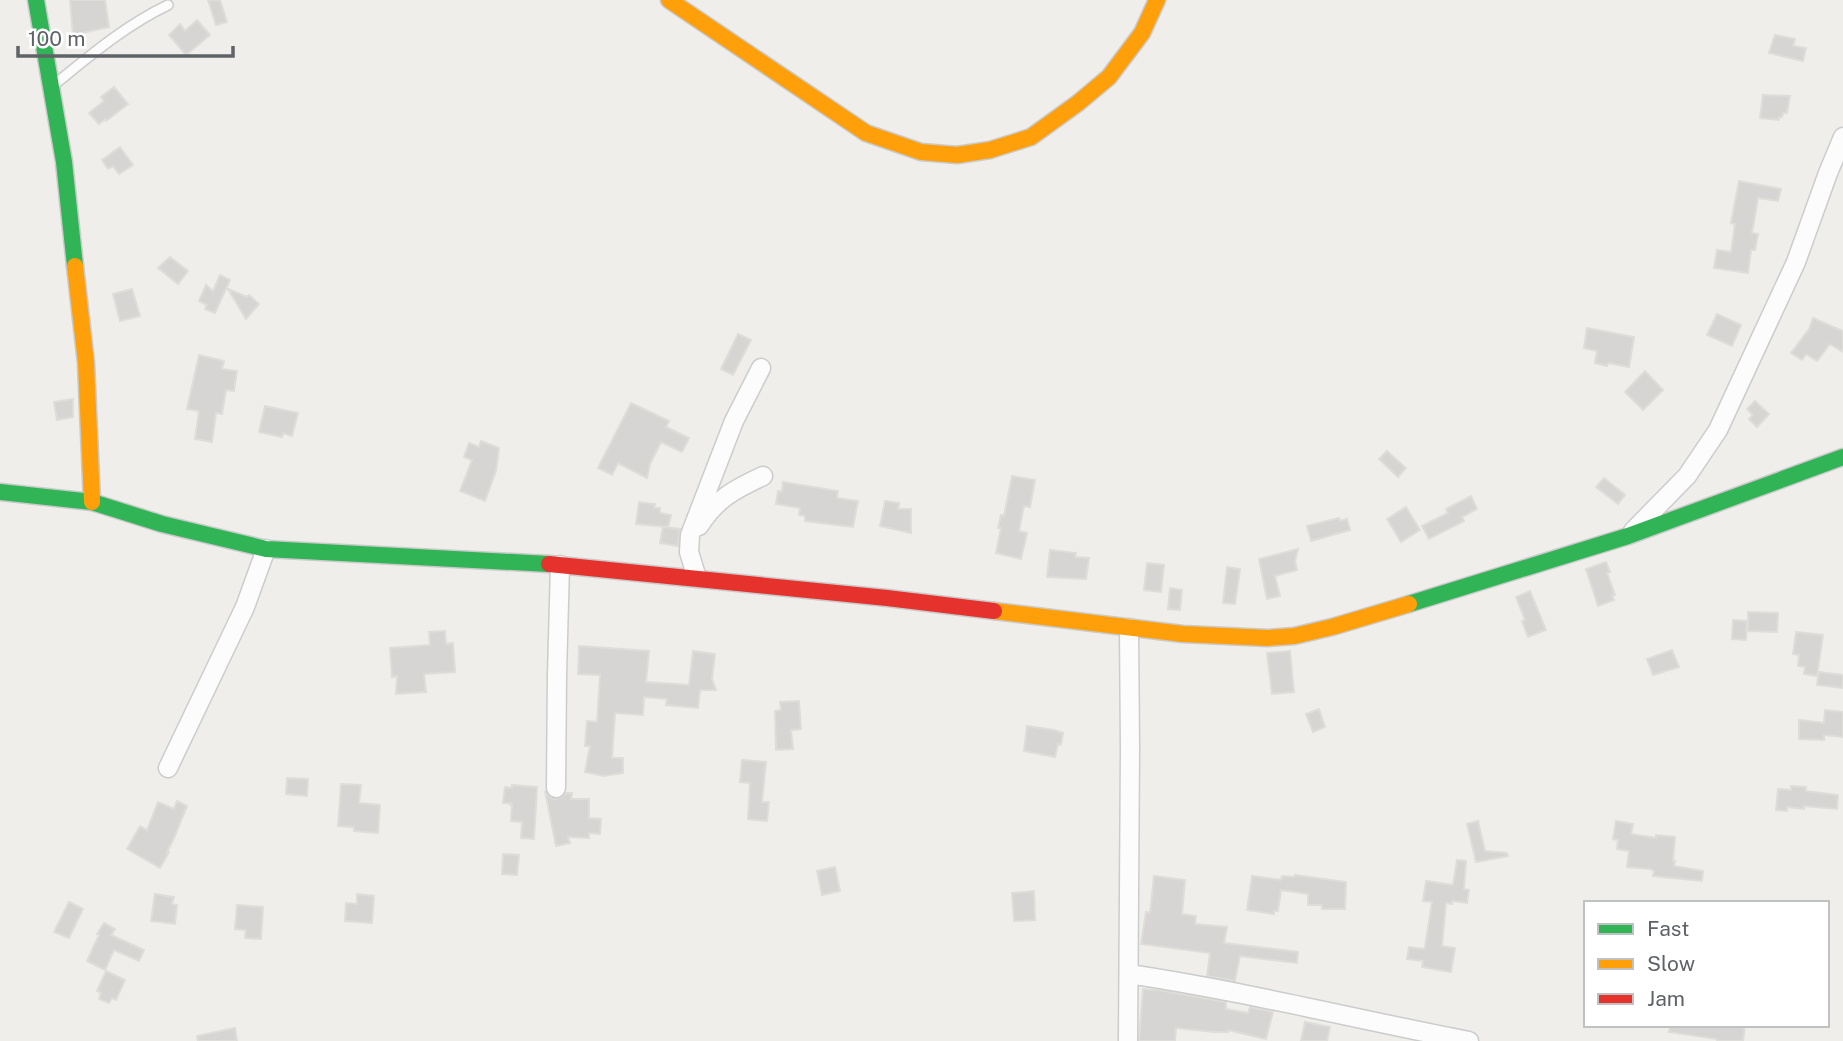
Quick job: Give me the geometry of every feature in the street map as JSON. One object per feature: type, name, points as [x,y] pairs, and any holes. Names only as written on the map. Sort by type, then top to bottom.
[{"type":"street","points":[[36,0],[64,162],[86,363],[92,502]]},
{"type":"street","points":[[669,0],[866,133],[921,152],[957,155],[990,150],[1031,137],[1078,103],[1109,77],[1142,33],[1157,0]]},
{"type":"street","points":[[1628,536],[1687,476],[1718,430],[1796,262],[1843,137]]},
{"type":"street","points":[[697,578],[689,552],[690,535],[734,421],[761,368]]},
{"type":"street","points":[[0,492],[92,502],[162,524],[266,549],[561,565],[1129,628],[1268,638],[1294,636],[1332,627],[1628,536],[1843,457]]},
{"type":"street","points":[[689,552],[694,535],[716,504],[734,489],[763,476]]},
{"type":"street","points":[[168,768],[245,607],[266,549]]},
{"type":"street","points":[[556,788],[561,565]]},
{"type":"street","points":[[1128,1041],[1129,628]]},
{"type":"street","points":[[1129,974],[1274,999],[1469,1041]]},
{"type":"lane","points":[[51,88],[99,48],[168,5]]},
{"type":"building","points":[[70,0],[105,0],[109,27],[73,35]]},
{"type":"building","points":[[208,0],[220,0],[227,22],[216,25]]},
{"type":"building","points":[[197,20],[210,35],[186,55],[169,35],[180,24],[185,31]]},
{"type":"building","points":[[1775,35],[1795,39],[1793,46],[1806,48],[1803,61],[1769,53]]},
{"type":"building","points":[[114,87],[128,104],[99,124],[89,113],[104,101],[101,97]]},
{"type":"building","points":[[1763,95],[1790,96],[1787,113],[1783,113],[1779,120],[1760,118]]},
{"type":"building","points":[[120,147],[133,165],[119,174],[113,166],[108,169],[102,160]]},
{"type":"building","points":[[1739,181],[1781,189],[1778,201],[1758,198],[1752,233],[1758,234],[1755,250],[1751,250],[1748,273],[1714,268],[1717,250],[1731,252],[1735,224],[1731,223]]},
{"type":"building","points":[[170,257],[188,271],[178,284],[158,268]]},
{"type":"building","points":[[220,275],[230,280],[215,313],[205,309],[207,305],[199,301],[206,285],[213,291]]},
{"type":"building","points":[[132,289],[140,316],[120,321],[113,294]]},
{"type":"building","points":[[228,289],[247,297],[249,295],[259,304],[246,319]]},
{"type":"building","points":[[1717,314],[1741,325],[1732,346],[1707,335]]},
{"type":"building","points":[[1813,318],[1843,331],[1843,352],[1830,344],[1817,361],[1806,354],[1802,360],[1791,353],[1809,329]]},
{"type":"building","points":[[1587,328],[1634,337],[1629,367],[1595,363],[1597,351],[1584,348]]},
{"type":"building","points":[[738,334],[751,340],[733,375],[721,369]]},
{"type":"building","points":[[199,355],[224,361],[222,369],[237,371],[234,391],[226,390],[222,414],[216,413],[212,442],[195,439],[199,411],[187,409]]},
{"type":"building","points":[[1645,371],[1663,390],[1643,410],[1625,392]]},
{"type":"building","points":[[73,399],[73,417],[57,420],[54,402]]},
{"type":"building","points":[[1755,401],[1769,414],[1757,427],[1749,419],[1753,415],[1747,409]]},
{"type":"building","points":[[631,403],[669,421],[666,427],[689,438],[682,452],[661,442],[650,464],[647,478],[618,463],[612,475],[598,468]]},
{"type":"building","points":[[265,406],[298,413],[292,436],[283,433],[282,437],[259,432]]},
{"type":"building","points":[[481,441],[499,448],[496,471],[485,501],[460,491],[472,460],[464,457],[469,443],[479,447]]},
{"type":"building","points":[[1387,451],[1406,468],[1398,477],[1379,459]]},
{"type":"building","points":[[1012,476],[1035,480],[1030,507],[1024,506],[1019,531],[1027,533],[1021,559],[996,553],[1001,528],[998,528],[1001,515],[1004,516]]},
{"type":"building","points":[[1604,478],[1625,495],[1618,504],[1596,487]]},
{"type":"building","points":[[783,482],[838,491],[837,498],[858,501],[853,527],[805,521],[805,516],[799,515],[800,508],[776,504]]},
{"type":"building","points":[[1471,496],[1477,509],[1462,517],[1464,521],[1429,539],[1422,526],[1448,513],[1446,509]]},
{"type":"building","points":[[885,501],[899,503],[898,509],[911,509],[911,533],[880,526]]},
{"type":"building","points":[[639,502],[655,504],[654,508],[660,508],[660,513],[671,515],[668,527],[636,524]]},
{"type":"building","points":[[1406,507],[1420,530],[1401,542],[1387,519]]},
{"type":"building","points":[[1339,518],[1340,521],[1347,519],[1350,530],[1311,541],[1307,526]]},
{"type":"building","points":[[663,527],[680,529],[678,546],[660,543]]},
{"type":"building","points":[[1298,549],[1295,561],[1297,570],[1275,576],[1280,596],[1267,599],[1259,559]]},
{"type":"building","points":[[1050,550],[1076,553],[1075,557],[1089,558],[1086,579],[1047,577]]},
{"type":"building","points":[[1606,562],[1615,595],[1612,596],[1614,600],[1598,606],[1586,569]]},
{"type":"building","points":[[1147,563],[1164,565],[1161,592],[1144,590]]},
{"type":"building","points":[[1227,567],[1240,569],[1235,604],[1223,603]]},
{"type":"building","points":[[1170,588],[1182,590],[1180,610],[1168,609]]},
{"type":"building","points":[[1530,591],[1546,630],[1528,637],[1516,597]]},
{"type":"building","points":[[1748,612],[1778,613],[1777,632],[1748,631]]},
{"type":"building","points":[[1733,620],[1747,621],[1746,640],[1732,639]]},
{"type":"building","points":[[445,631],[446,644],[453,643],[455,672],[424,674],[426,692],[396,694],[397,676],[392,677],[390,648],[430,645],[429,632]]},
{"type":"building","points":[[1796,632],[1823,635],[1817,676],[1804,674],[1805,667],[1798,666],[1799,655],[1793,654]]},
{"type":"building","points":[[579,646],[649,651],[646,682],[689,685],[693,651],[715,654],[712,679],[716,690],[700,690],[698,708],[666,705],[667,699],[644,697],[643,715],[615,713],[612,758],[623,758],[623,773],[604,776],[585,772],[590,746],[585,746],[587,721],[597,722],[600,675],[578,674]]},
{"type":"building","points":[[1672,650],[1679,667],[1653,675],[1647,659]]},
{"type":"building","points":[[1290,651],[1294,692],[1272,694],[1267,653]]},
{"type":"building","points":[[1819,672],[1843,675],[1843,688],[1817,685]]},
{"type":"building","points":[[799,701],[801,729],[791,730],[793,749],[776,750],[775,711],[781,710],[780,702]]},
{"type":"building","points":[[1319,709],[1325,727],[1313,732],[1306,714]]},
{"type":"building","points":[[1825,710],[1843,712],[1843,737],[1824,735],[1824,740],[1799,739],[1799,720],[1824,723]]},
{"type":"building","points":[[1027,726],[1063,733],[1055,757],[1024,751]]},
{"type":"building","points":[[742,760],[766,762],[762,802],[769,802],[767,821],[748,819],[750,783],[740,782]]},
{"type":"building","points":[[287,778],[308,779],[307,796],[286,794]]},
{"type":"building","points":[[341,784],[361,785],[359,803],[380,805],[378,833],[354,831],[354,827],[338,826]]},
{"type":"building","points":[[512,785],[537,787],[534,839],[521,838],[522,822],[511,821],[512,805],[503,803],[505,787],[512,788]]},
{"type":"building","points":[[1791,786],[1838,795],[1837,809],[1804,806],[1804,809],[1787,807],[1787,811],[1776,810],[1778,789],[1791,790]]},
{"type":"building","points":[[545,791],[555,799],[572,793],[571,799],[589,799],[589,818],[601,819],[600,834],[589,833],[589,838],[568,837],[570,843],[556,846]]},
{"type":"building","points":[[177,801],[187,806],[160,868],[127,849],[140,826],[147,830],[158,802],[174,809]]},
{"type":"building","points":[[1478,821],[1485,851],[1507,853],[1508,856],[1476,862],[1467,824]]},
{"type":"building","points":[[1616,821],[1633,824],[1631,834],[1656,838],[1656,835],[1675,837],[1674,866],[1703,871],[1702,881],[1653,876],[1654,871],[1650,869],[1627,867],[1629,851],[1617,849],[1618,840],[1613,839]]},
{"type":"building","points":[[503,854],[519,855],[517,875],[502,874]]},
{"type":"building","points":[[1457,860],[1466,861],[1464,889],[1469,890],[1467,903],[1446,903],[1442,946],[1455,948],[1451,972],[1422,967],[1423,961],[1407,959],[1409,947],[1425,947],[1432,902],[1423,901],[1426,881],[1453,885]]},
{"type":"building","points":[[835,867],[840,891],[822,895],[817,871]]},
{"type":"building","points":[[1295,875],[1346,882],[1345,909],[1322,909],[1322,905],[1308,905],[1308,894],[1281,890],[1278,911],[1274,911],[1274,914],[1247,910],[1252,876],[1281,880],[1282,876]]},
{"type":"building","points":[[1154,876],[1185,880],[1182,914],[1196,916],[1195,924],[1227,927],[1224,943],[1298,952],[1297,963],[1240,956],[1235,981],[1207,976],[1210,953],[1141,944],[1146,912],[1150,913]]},
{"type":"building","points":[[1034,891],[1035,920],[1014,921],[1012,893]]},
{"type":"building","points":[[155,894],[174,897],[172,904],[177,905],[175,924],[151,921]]},
{"type":"building","points":[[357,894],[374,896],[372,923],[345,921],[346,903],[357,904]]},
{"type":"building","points":[[69,902],[83,909],[69,938],[54,932]]},
{"type":"building","points":[[237,905],[263,907],[261,939],[245,938],[246,930],[235,929]]},
{"type":"building","points":[[104,923],[115,929],[111,935],[144,950],[139,961],[114,950],[105,970],[87,961]]},
{"type":"building","points":[[106,971],[125,980],[116,1000],[112,998],[109,1003],[99,999],[101,993],[97,991]]},
{"type":"building","points":[[1143,989],[1226,1002],[1226,1009],[1248,1013],[1250,1007],[1273,1012],[1266,1039],[1228,1030],[1214,1032],[1176,1028],[1175,1041],[1139,1041]]},
{"type":"building","points":[[1305,1022],[1330,1027],[1327,1041],[1301,1041]]},
{"type":"building","points":[[1670,1027],[1745,1027],[1743,1041],[1717,1041],[1669,1032]]},
{"type":"building","points":[[235,1028],[237,1041],[198,1041],[197,1036]]},
{"type":"traffic: fast","points":[[36,0],[64,162],[75,266]]},
{"type":"traffic: fast","points":[[1409,604],[1628,536],[1843,457]]},
{"type":"traffic: fast","points":[[0,492],[92,502],[162,524],[266,549],[549,564]]},
{"type":"traffic: slow","points":[[669,0],[866,133],[921,152],[957,155],[990,150],[1031,137],[1078,103],[1109,77],[1142,33],[1157,0]]},
{"type":"traffic: slow","points":[[75,266],[86,363],[92,502]]},
{"type":"traffic: slow","points":[[994,611],[1183,634],[1268,638],[1294,636],[1332,627],[1409,604]]},
{"type":"traffic: jam","points":[[549,564],[994,611]]}]
